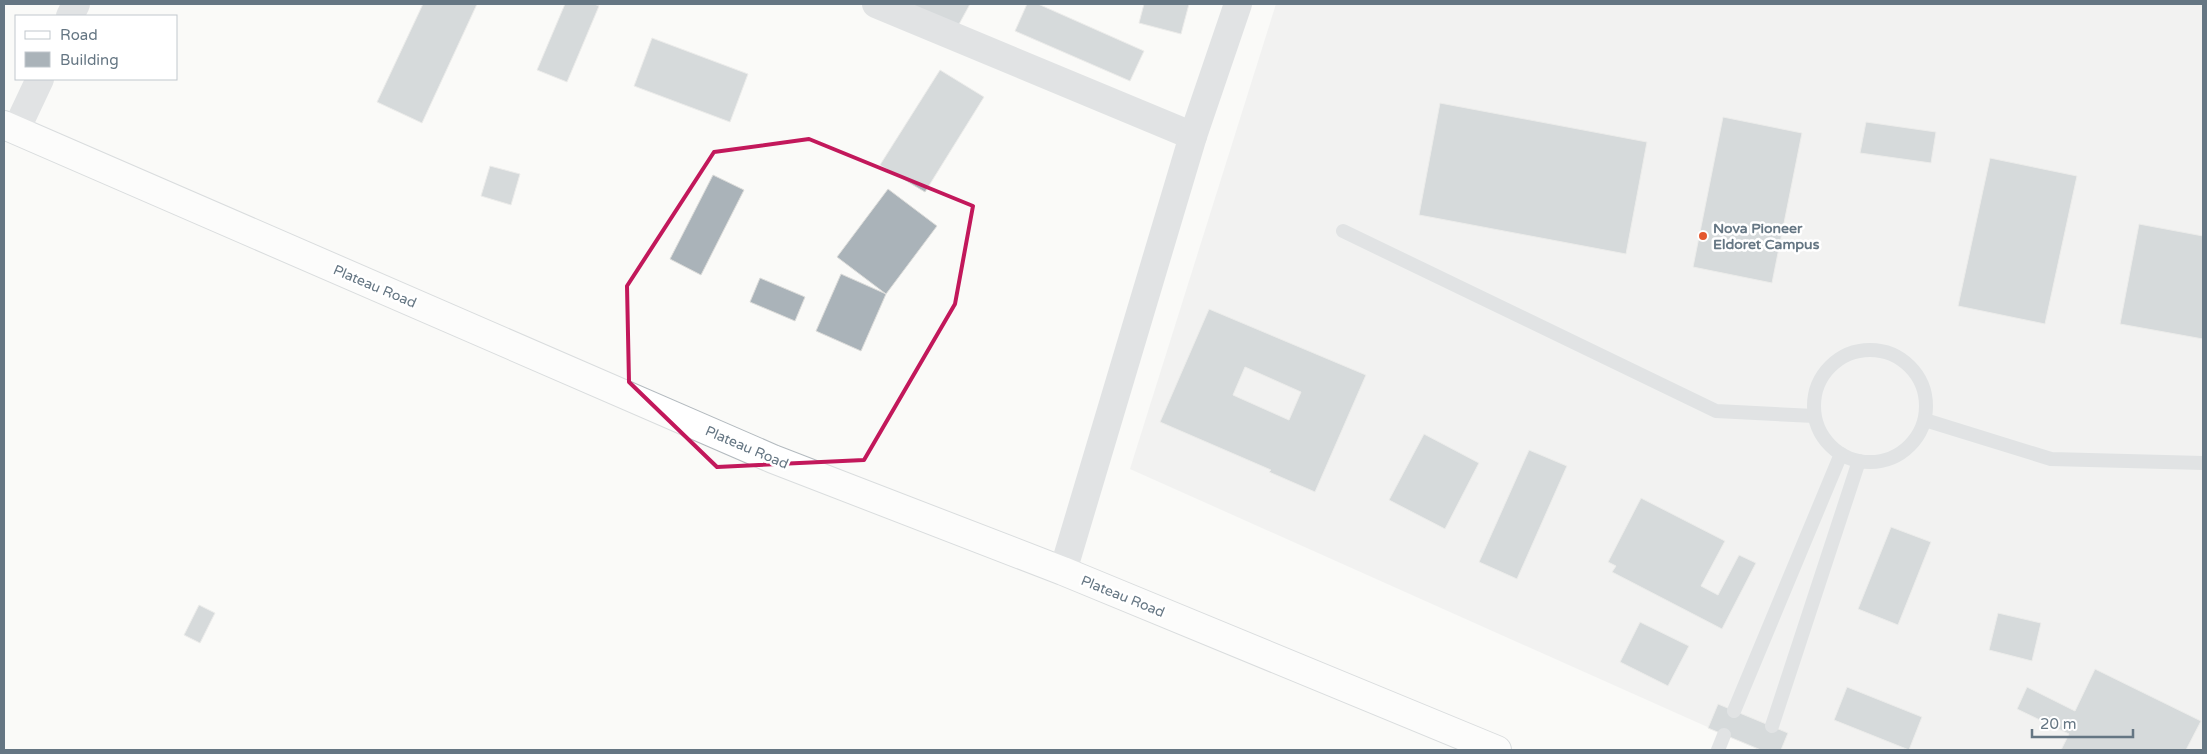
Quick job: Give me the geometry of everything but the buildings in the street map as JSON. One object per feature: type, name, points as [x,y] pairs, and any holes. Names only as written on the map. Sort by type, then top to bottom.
[{"type":"street","points":[[876,4],[1193,136]]},
{"type":"street","points":[[1063,571],[1193,136],[1238,4]]},
{"type":"street","points":[[10,127],[39,80]]},
{"type":"street","name":"Plateau Road","points":[[10,127],[773,459],[1063,571],[1497,750]]},
{"type":"lane","points":[[1343,231],[1716,411],[1814,416]]},
{"type":"lane","points":[[1858,350],[1878,350],[1896,356],[1912,368],[1922,384],[1927,404],[1925,420],[1917,437],[1903,451],[1885,460],[1859,461],[1841,454],[1821,435],[1814,416],[1814,397],[1825,371],[1840,358],[1858,350]]},
{"type":"lane","points":[[1925,420],[2051,459],[2203,464]]},
{"type":"lane","points":[[1734,711],[1841,454]]},
{"type":"lane","points":[[1772,726],[1859,461]]},
{"type":"lane","points":[[1718,750],[1724,735]]},
{"type":"highlighted area","points":[[809,139],[973,206],[955,304],[864,460],[717,467],[629,382],[627,286],[714,152]]},
{"type":"shaded area","name":"Nova Pioneer Eldoret Campus","points":[[1276,4],[2203,4],[2203,750],[1759,750],[1130,469]]},
{"type":"place","name":"Nova Pioneer Eldoret Campus","points":[[1703,236]]}]
